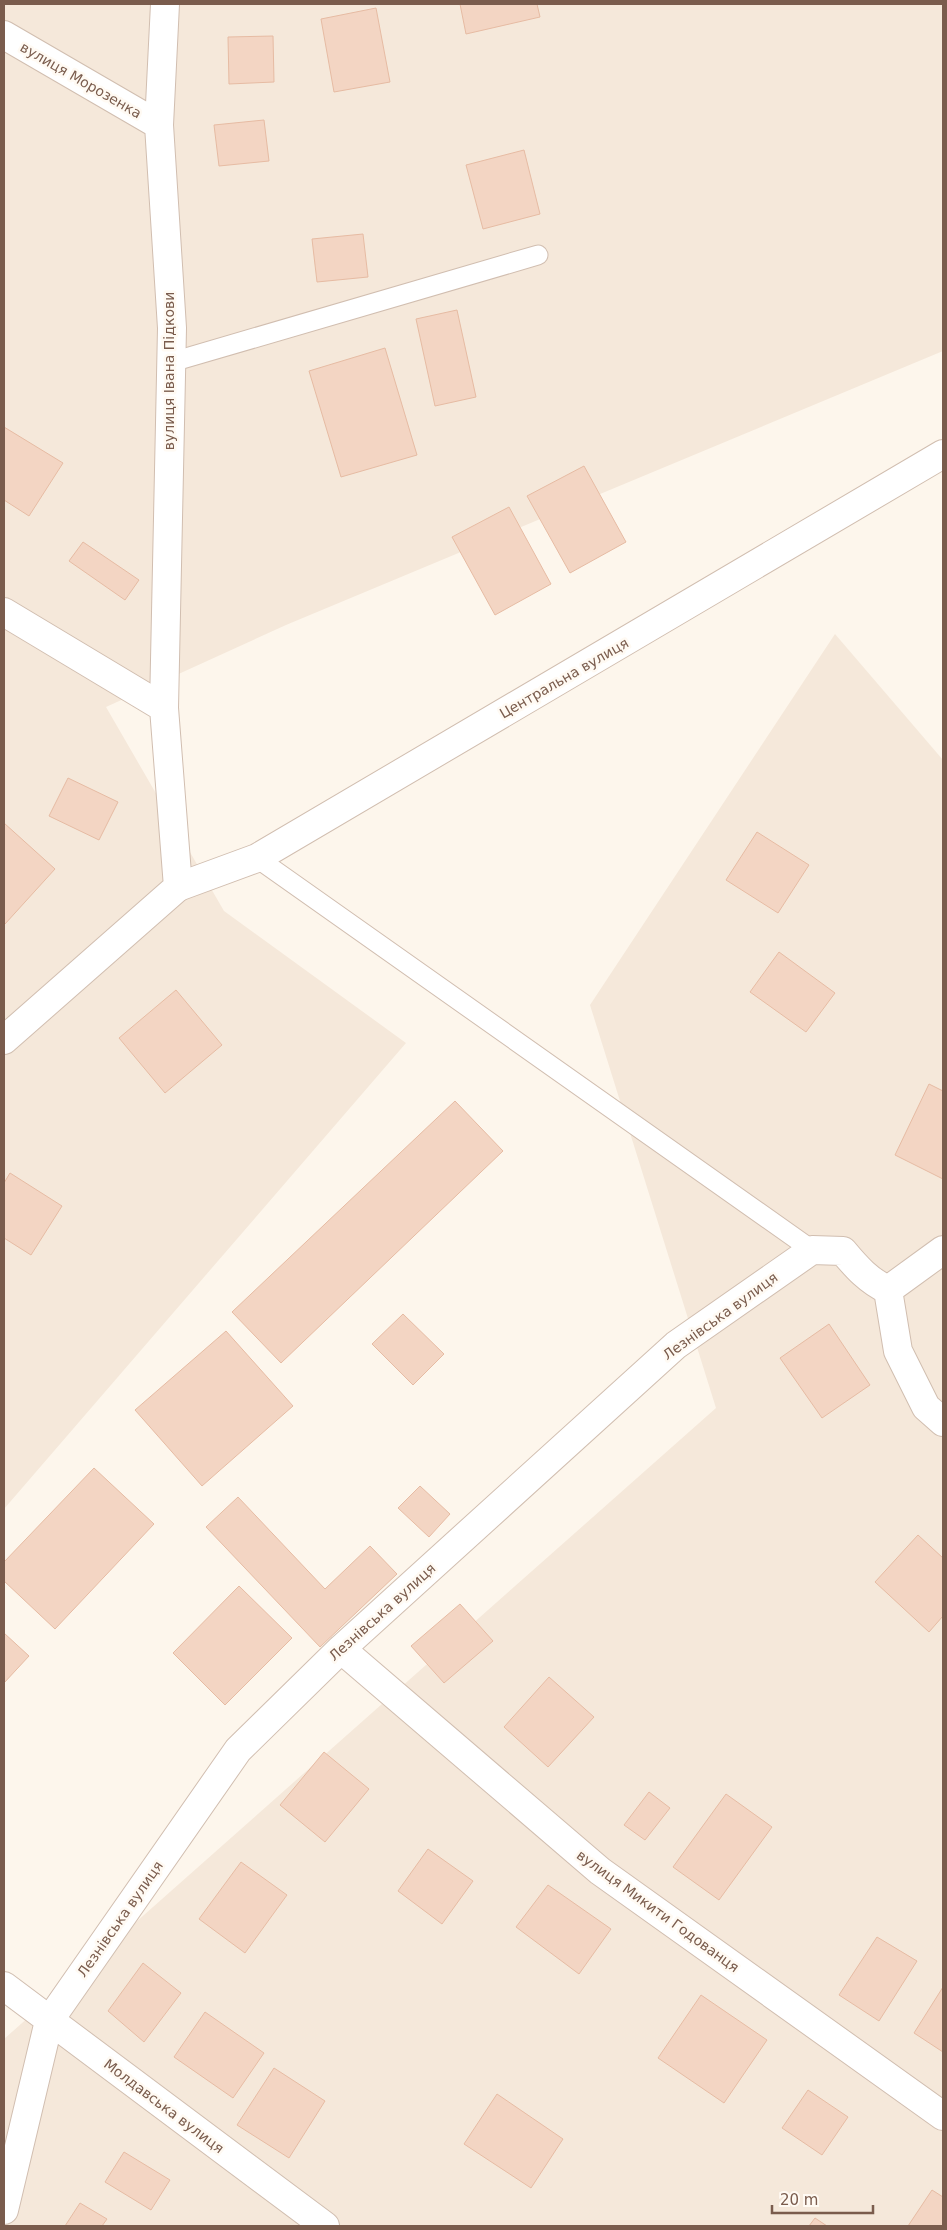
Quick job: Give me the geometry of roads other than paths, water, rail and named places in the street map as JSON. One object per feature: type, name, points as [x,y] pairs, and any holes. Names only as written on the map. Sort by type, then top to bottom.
[{"type":"street","name":"вулиця Івана Підкови","points":[[165,4],[159,125],[172,328],[172,362],[164,708],[178,887]]},
{"type":"street","name":"вулиця Морозенка","points":[[4,35],[159,125]]},
{"type":"street","name":"Центральна вулиця","points":[[178,887],[258,858],[943,454]]},
{"type":"street","points":[[4,612],[164,708]]},
{"type":"street","points":[[4,1040],[178,887]]},
{"type":"street","points":[[812,1250],[843,1251],[862,1274],[874,1284],[888,1290]]},
{"type":"street","name":"Лезнівська вулиця","points":[[4,2210],[49,2021],[238,1750],[340,1649],[676,1345],[812,1250]]},
{"type":"street","points":[[888,1290],[943,1250]]},
{"type":"street","points":[[888,1290],[898,1351],[926,1407],[943,1422]]},
{"type":"street","name":"вулиця Микити Годованця","points":[[340,1649],[600,1872],[943,2116]]},
{"type":"street","name":"Молдавська вулиця","points":[[4,1986],[325,2226]]},
{"type":"lane","points":[[172,362],[538,255]]},
{"type":"lane","points":[[258,858],[812,1250]]}]
